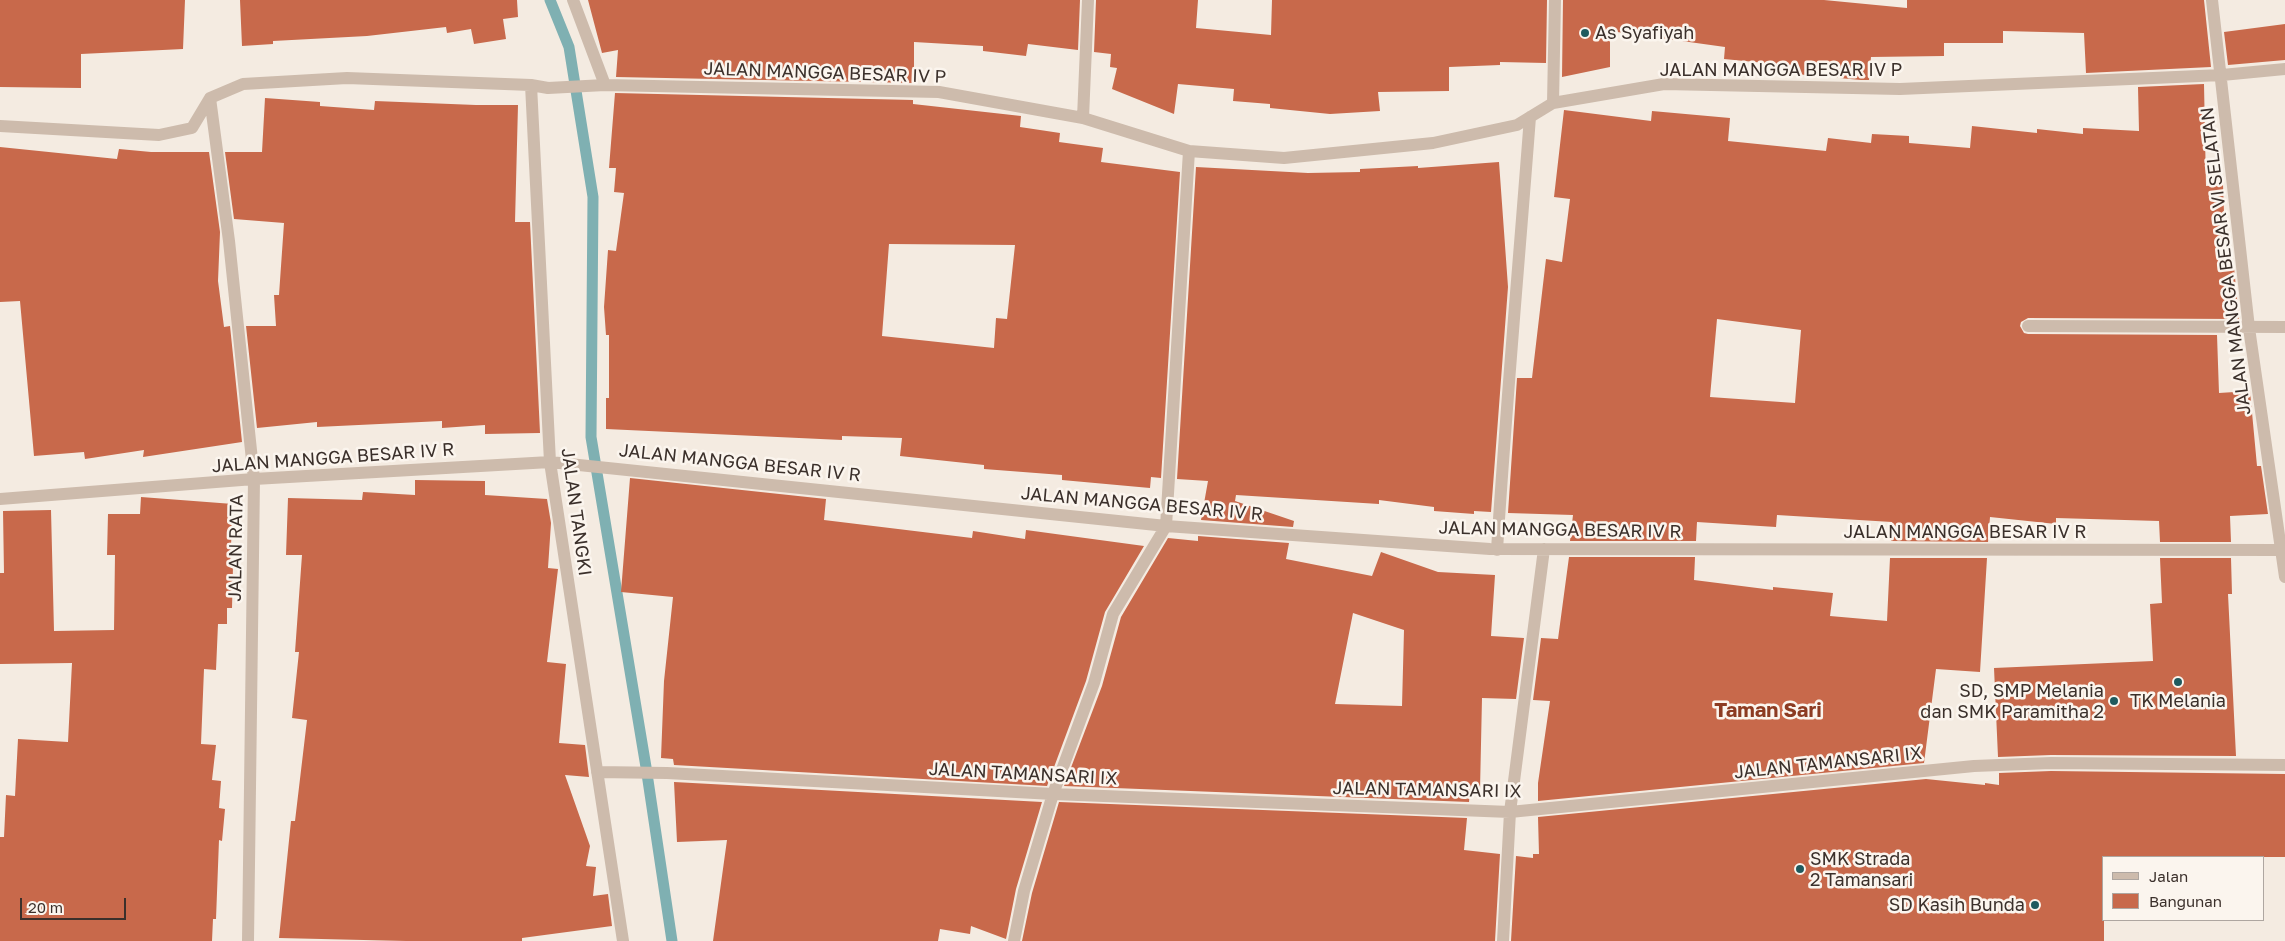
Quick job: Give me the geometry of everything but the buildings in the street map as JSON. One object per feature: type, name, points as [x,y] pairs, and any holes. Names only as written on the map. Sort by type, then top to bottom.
[{"type":"street","points":[[574,0],[601,86]]},
{"type":"street","points":[[1083,118],[1088,0]]},
{"type":"street","points":[[1553,103],[1555,0]]},
{"type":"street","name":"JALAN MANGGA BESAR VI SELATAN","points":[[2212,0],[2250,328],[2284,550],[2285,577]]},
{"type":"street","name":"JALAN MANGGA BESAR IV P","points":[[210,98],[243,84],[347,78],[531,85],[548,88],[601,86],[939,92],[1083,118],[1188,151],[1284,158],[1423,144],[1516,125],[1553,103],[1664,84],[1900,89],[2222,75],[2285,69]]},
{"type":"street","name":"JALAN TANGKI","points":[[531,85],[550,462],[623,941]]},
{"type":"street","points":[[0,126],[159,135],[192,128],[210,98]]},
{"type":"street","name":"JALAN RATA","points":[[210,98],[229,241],[254,479],[248,941]]},
{"type":"street","points":[[1497,550],[1510,349],[1518,277],[1530,118]]},
{"type":"street","points":[[1014,941],[1024,891],[1053,794],[1094,684],[1113,614],[1166,526],[1188,151]]},
{"type":"street","points":[[2028,326],[2285,327]]},
{"type":"street","name":"JALAN MANGGA BESAR IV R","points":[[0,499],[254,479],[550,462],[632,469],[1166,526],[1497,550],[2284,550]]},
{"type":"street","points":[[1503,941],[1510,812],[1544,549]]},
{"type":"street","name":"JALAN TAMANSARI IX","points":[[597,772],[662,773],[1053,794],[1510,812],[1974,766],[2069,763],[2285,764]]},
{"type":"waterway","points":[[550,0],[569,47],[593,197],[591,437],[646,767],[672,941]]},
{"type":"place","name":"As Syafiyah","points":[[1585,33]]},
{"type":"place","name":"TK Melania","points":[[2178,682]]},
{"type":"place","name":"SD, SMP Melania dan SMK Paramitha 2","points":[[2114,701]]},
{"type":"place","name":"SMK Strada 2 Tamansari","points":[[1800,869]]},
{"type":"place","name":"SD Kasih Bunda","points":[[2035,905]]},
{"type":"district","name":"Taman Sari","points":[[1768,711]]}]
